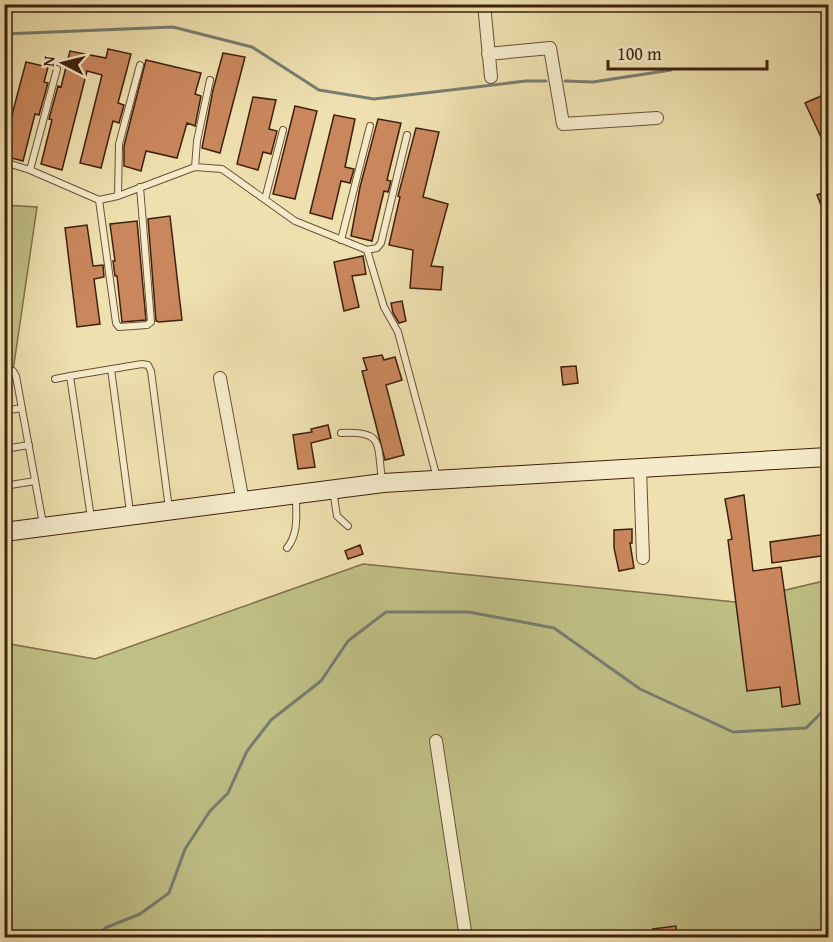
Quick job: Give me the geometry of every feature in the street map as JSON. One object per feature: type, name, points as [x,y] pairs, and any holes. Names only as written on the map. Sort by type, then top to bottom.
[{"type":"street","points":[[484,4],[490,76]]},
{"type":"street","points":[[488,54],[550,48],[563,124],[657,118]]},
{"type":"street","points":[[220,378],[243,502]]},
{"type":"street","points":[[4,532],[382,483],[828,457]]},
{"type":"street","points":[[640,468],[643,558]]},
{"type":"street","points":[[436,741],[466,938]]},
{"type":"lane","points":[[118,196],[119,144],[140,65]]},
{"type":"lane","points":[[30,170],[57,69]]},
{"type":"lane","points":[[195,167],[197,141],[210,80]]},
{"type":"lane","points":[[341,240],[369,126]]},
{"type":"lane","points":[[265,200],[283,130]]},
{"type":"lane","points":[[4,162],[30,170],[99,200],[118,196],[195,167],[222,169],[304,226],[367,250],[377,248],[381,243],[407,135]]},
{"type":"lane","points":[[99,200],[116,323],[119,327],[147,325],[151,322],[151,315],[140,187]]},
{"type":"lane","points":[[367,250],[384,307],[398,332],[437,479]]},
{"type":"lane","points":[[55,379],[142,364],[148,365],[151,371],[169,510]]},
{"type":"lane","points":[[111,369],[131,516]]},
{"type":"lane","points":[[4,371],[13,371],[16,376],[44,528]]},
{"type":"lane","points":[[70,376],[92,522]]},
{"type":"lane","points":[[4,411],[22,408]]},
{"type":"lane","points":[[341,433],[363,431],[371,435],[377,444],[382,483]]},
{"type":"lane","points":[[4,449],[29,445]]},
{"type":"lane","points":[[4,486],[34,481]]},
{"type":"lane","points":[[333,490],[337,516],[348,526]]},
{"type":"lane","points":[[287,548],[295,534],[296,495]]},
{"type":"green space","points":[[4,205],[37,207],[13,371],[5,370]]},
{"type":"green space","points":[[363,564],[735,602],[828,580],[828,937],[5,937],[4,643],[95,659]]},
{"type":"building","points":[[108,49],[131,54],[118,103],[124,105],[119,123],[113,121],[101,168],[80,163],[102,75],[87,71],[62,170],[41,164],[52,120],[49,119],[58,86],[61,87],[70,51],[106,58]]},
{"type":"building","points":[[223,53],[245,57],[220,153],[202,148]]},
{"type":"building","points":[[146,60],[201,73],[195,94],[201,96],[195,126],[187,123],[177,158],[146,151],[141,171],[124,166],[124,146]]},
{"type":"building","points":[[26,62],[48,67],[44,82],[48,83],[39,115],[35,114],[23,161],[4,156],[4,145]]},
{"type":"building","points":[[828,93],[828,133],[821,137],[805,103]]},
{"type":"building","points":[[253,97],[276,100],[269,129],[277,131],[271,154],[263,152],[258,170],[237,164]]},
{"type":"building","points":[[295,106],[317,111],[295,199],[273,194]]},
{"type":"building","points":[[334,115],[355,119],[345,167],[354,169],[350,183],[341,181],[332,219],[310,213]]},
{"type":"building","points":[[378,119],[401,123],[387,180],[391,181],[388,192],[384,191],[372,241],[351,236],[360,187]]},
{"type":"building","points":[[416,128],[439,132],[423,197],[448,204],[431,266],[443,267],[441,290],[410,288],[413,250],[389,245],[400,197],[398,196]]},
{"type":"building","points":[[827,191],[828,196],[828,223],[817,195]]},
{"type":"building","points":[[170,216],[182,320],[159,322],[156,321],[148,219]]},
{"type":"building","points":[[137,221],[146,320],[122,322],[110,224]]},
{"type":"building","points":[[87,225],[93,266],[103,265],[104,277],[94,279],[100,324],[77,327],[65,228]]},
{"type":"building","points":[[363,256],[366,274],[352,276],[359,307],[344,311],[334,262]]},
{"type":"building","points":[[402,301],[406,321],[399,323],[393,313],[391,303]]},
{"type":"building","points":[[382,355],[384,360],[395,357],[402,380],[386,385],[404,455],[385,460],[362,371],[367,370],[363,358]]},
{"type":"building","points":[[576,366],[578,383],[563,385],[561,367]]},
{"type":"building","points":[[328,425],[331,438],[311,443],[315,467],[298,469],[293,435],[312,432],[311,429]]},
{"type":"building","points":[[744,495],[753,571],[781,567],[800,704],[782,707],[780,687],[747,691],[728,540],[732,539],[725,499]]},
{"type":"building","points":[[632,529],[632,543],[630,543],[634,568],[619,571],[614,548],[614,530]]},
{"type":"building","points":[[827,534],[828,555],[772,563],[770,542]]},
{"type":"building","points":[[360,545],[363,554],[348,559],[345,551]]},
{"type":"building","points":[[676,926],[677,938],[654,938],[653,929]]},
{"type":"waterway","points":[[4,34],[173,27],[252,47],[319,90],[374,99],[526,81],[546,81]]},
{"type":"waterway","points":[[565,81],[593,82],[671,70]]},
{"type":"waterway","points":[[97,938],[105,928],[140,914],[169,893],[185,849],[210,811],[228,793],[247,751],[271,720],[321,681],[348,641],[386,612],[469,612],[554,628],[640,689],[733,732],[806,728],[828,706]]}]
